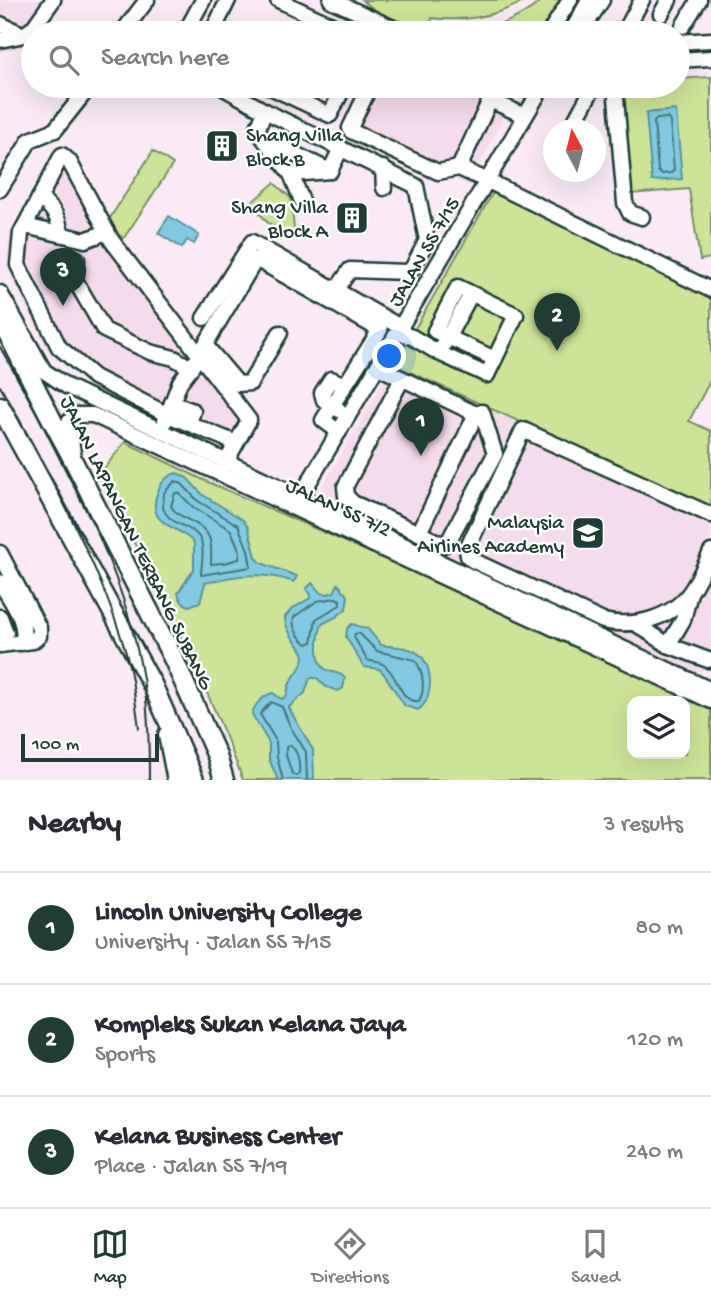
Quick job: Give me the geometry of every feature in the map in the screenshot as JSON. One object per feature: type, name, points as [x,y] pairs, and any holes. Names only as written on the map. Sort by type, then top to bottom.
[{"type":"main road","points":[[3,322],[44,371]]},
{"type":"main road","name":"JALAN LAPANGAN TERBANG SUBANG","points":[[3,322],[174,660],[217,756],[224,780]]},
{"type":"main road","points":[[0,407],[104,593],[162,706],[194,780]]},
{"type":"main road","points":[[0,425],[30,461]]},
{"type":"main road","points":[[162,706],[177,780]]},
{"type":"street","points":[[38,21],[53,0]]},
{"type":"street","points":[[131,21],[147,0]]},
{"type":"street","points":[[192,21],[203,0]]},
{"type":"street","points":[[218,21],[228,0]]},
{"type":"street","points":[[279,0],[324,21]]},
{"type":"street","points":[[557,21],[570,0]]},
{"type":"street","points":[[578,21],[589,0]]},
{"type":"street","points":[[588,21],[602,0]]},
{"type":"street","points":[[630,21],[642,0]]},
{"type":"street","points":[[661,14],[669,0]]},
{"type":"street","points":[[686,21],[699,0]]},
{"type":"street","points":[[338,2],[364,21]]},
{"type":"street","points":[[0,24],[21,34]]},
{"type":"street","points":[[0,40],[21,36]]},
{"type":"street","points":[[690,41],[711,40]]},
{"type":"street","points":[[690,59],[711,58]]},
{"type":"street","points":[[0,189],[30,140],[55,130],[80,98]]},
{"type":"street","points":[[242,98],[416,186],[427,240],[412,269],[407,272],[350,270],[337,289]]},
{"type":"street","points":[[294,98],[330,115],[338,98]]},
{"type":"street","points":[[364,98],[351,131],[438,172],[459,168],[711,290]]},
{"type":"street","points":[[459,168],[487,98]]},
{"type":"street","points":[[497,98],[525,116]]},
{"type":"street","name":"JALAN SS 7/15","points":[[297,502],[535,98]]},
{"type":"street","points":[[576,119],[587,98]]},
{"type":"street","points":[[616,98],[625,203],[630,213],[642,217]]},
{"type":"street","points":[[265,111],[257,130],[291,174],[302,201]]},
{"type":"street","points":[[263,138],[330,171]]},
{"type":"street","points":[[330,171],[341,148]]},
{"type":"street","points":[[226,462],[249,420],[107,232],[69,161],[62,156],[21,233],[18,265],[59,347],[94,377],[170,409],[189,423],[236,443]]},
{"type":"street","points":[[383,168],[384,188]]},
{"type":"street","points":[[291,174],[330,171]]},
{"type":"street","points":[[39,198],[48,204],[59,221],[61,234]]},
{"type":"street","points":[[25,226],[85,240],[107,232]]},
{"type":"street","points":[[204,318],[252,242],[337,289],[439,353],[486,375],[516,315],[471,294],[439,353]]},
{"type":"street","points":[[77,259],[75,280],[104,330],[150,352],[174,358],[191,368]]},
{"type":"street","points":[[280,333],[250,383],[238,384],[205,345],[256,259],[380,330],[323,422],[339,432]]},
{"type":"street","points":[[0,293],[44,371]]},
{"type":"street","points":[[447,337],[495,359]]},
{"type":"street","points":[[158,437],[180,382],[201,355]]},
{"type":"street","points":[[378,367],[476,414],[482,412],[495,454],[444,545],[353,503],[346,496],[345,487],[402,379]]},
{"type":"street","name":"JALAN SS 7/2","points":[[44,371],[158,437],[711,697]]},
{"type":"street","points":[[332,406],[349,416]]},
{"type":"street","points":[[419,533],[476,414]]},
{"type":"street","name":"JALAN SS 7/2","points":[[76,468],[69,422],[76,415],[93,415],[226,462],[297,502]]},
{"type":"street","points":[[690,593],[661,616],[635,623],[603,621],[472,561],[467,549],[523,430],[711,515]]},
{"type":"street","points":[[668,645],[683,620],[690,593],[711,552]]},
{"type":"street","points":[[0,553],[39,628],[39,636],[33,641],[0,645]]},
{"type":"street","points":[[0,582],[21,620],[25,633],[22,643]]},
{"type":"street","points":[[0,617],[6,633],[0,645]]},
{"type":"street","points":[[635,623],[668,645],[708,660]]},
{"type":"shaded area","points":[[0,0],[66,0],[50,21],[21,21],[21,48],[0,52]]},
{"type":"shaded area","points":[[361,98],[513,98],[470,186],[347,127]]},
{"type":"shaded area","points":[[62,146],[115,246],[244,411],[222,446],[51,357],[6,266],[10,231]]},
{"type":"shaded area","name":"Malaysia Airlines Academy","points":[[394,365],[711,508],[711,667],[697,673],[326,500],[321,489]]},
{"type":"green space","points":[[362,0],[526,0],[503,11],[480,17],[432,18],[431,21],[396,21]]},
{"type":"green space","points":[[543,0],[563,0],[550,21],[508,21]]},
{"type":"green space","points":[[711,77],[711,258],[700,260],[689,189],[630,194],[619,98],[690,98],[690,78]]},
{"type":"green space","points":[[153,151],[173,164],[124,238],[105,226]]},
{"type":"green space","points":[[274,183],[291,198],[295,239],[267,222],[251,203]]},
{"type":"green space","points":[[495,189],[711,293],[711,379],[689,421],[711,431],[711,508],[394,365]]},
{"type":"green space","points":[[125,442],[683,696],[627,696],[627,759],[690,759],[690,699],[711,709],[711,780],[243,780],[194,663],[99,475]]},
{"type":"water","points":[[676,110],[682,179],[652,181],[646,113]]},
{"type":"water","points":[[169,216],[199,235],[194,244],[187,240],[182,248],[158,233]]},
{"type":"water","points":[[177,473],[187,478],[203,495],[243,520],[248,527],[256,557],[261,563],[297,576],[294,582],[261,575],[227,578],[205,583],[200,602],[189,606],[183,602],[178,593],[194,569],[194,543],[160,519],[155,503],[163,482]]},
{"type":"water","points":[[312,583],[326,594],[334,592],[338,584],[348,596],[346,609],[322,624],[318,647],[319,660],[325,669],[345,678],[343,688],[338,691],[326,687],[317,678],[310,678],[305,693],[289,707],[313,750],[314,780],[278,780],[269,759],[269,743],[252,714],[257,704],[270,694],[273,693],[281,699],[286,697],[290,683],[302,663],[303,653],[288,630],[285,617],[292,609],[310,598],[311,595],[306,589]]},
{"type":"water","points":[[352,624],[368,629],[381,645],[406,648],[421,656],[429,671],[430,680],[424,705],[418,710],[405,706],[379,669],[364,667],[346,637],[347,629]]},
{"type":"tram line","points":[[0,347],[69,473],[109,561],[126,607],[146,700],[149,780]]},
{"type":"tram line","points":[[0,386],[35,448],[98,576],[126,654],[139,728]]},
{"type":"place","name":"Shang Villa Block B","points":[[222,146]]},
{"type":"place","name":"Shang Villa Block A","points":[[352,218]]},
{"type":"place","name":"Kelana Business Center","points":[[63,306]]},
{"type":"place","name":"Kompleks Sukan Kelana Jaya","points":[[557,351]]},
{"type":"place","name":"Lincoln University College","points":[[421,456]]},
{"type":"place","name":"Malaysia Airlines Academy","points":[[588,533]]}]
